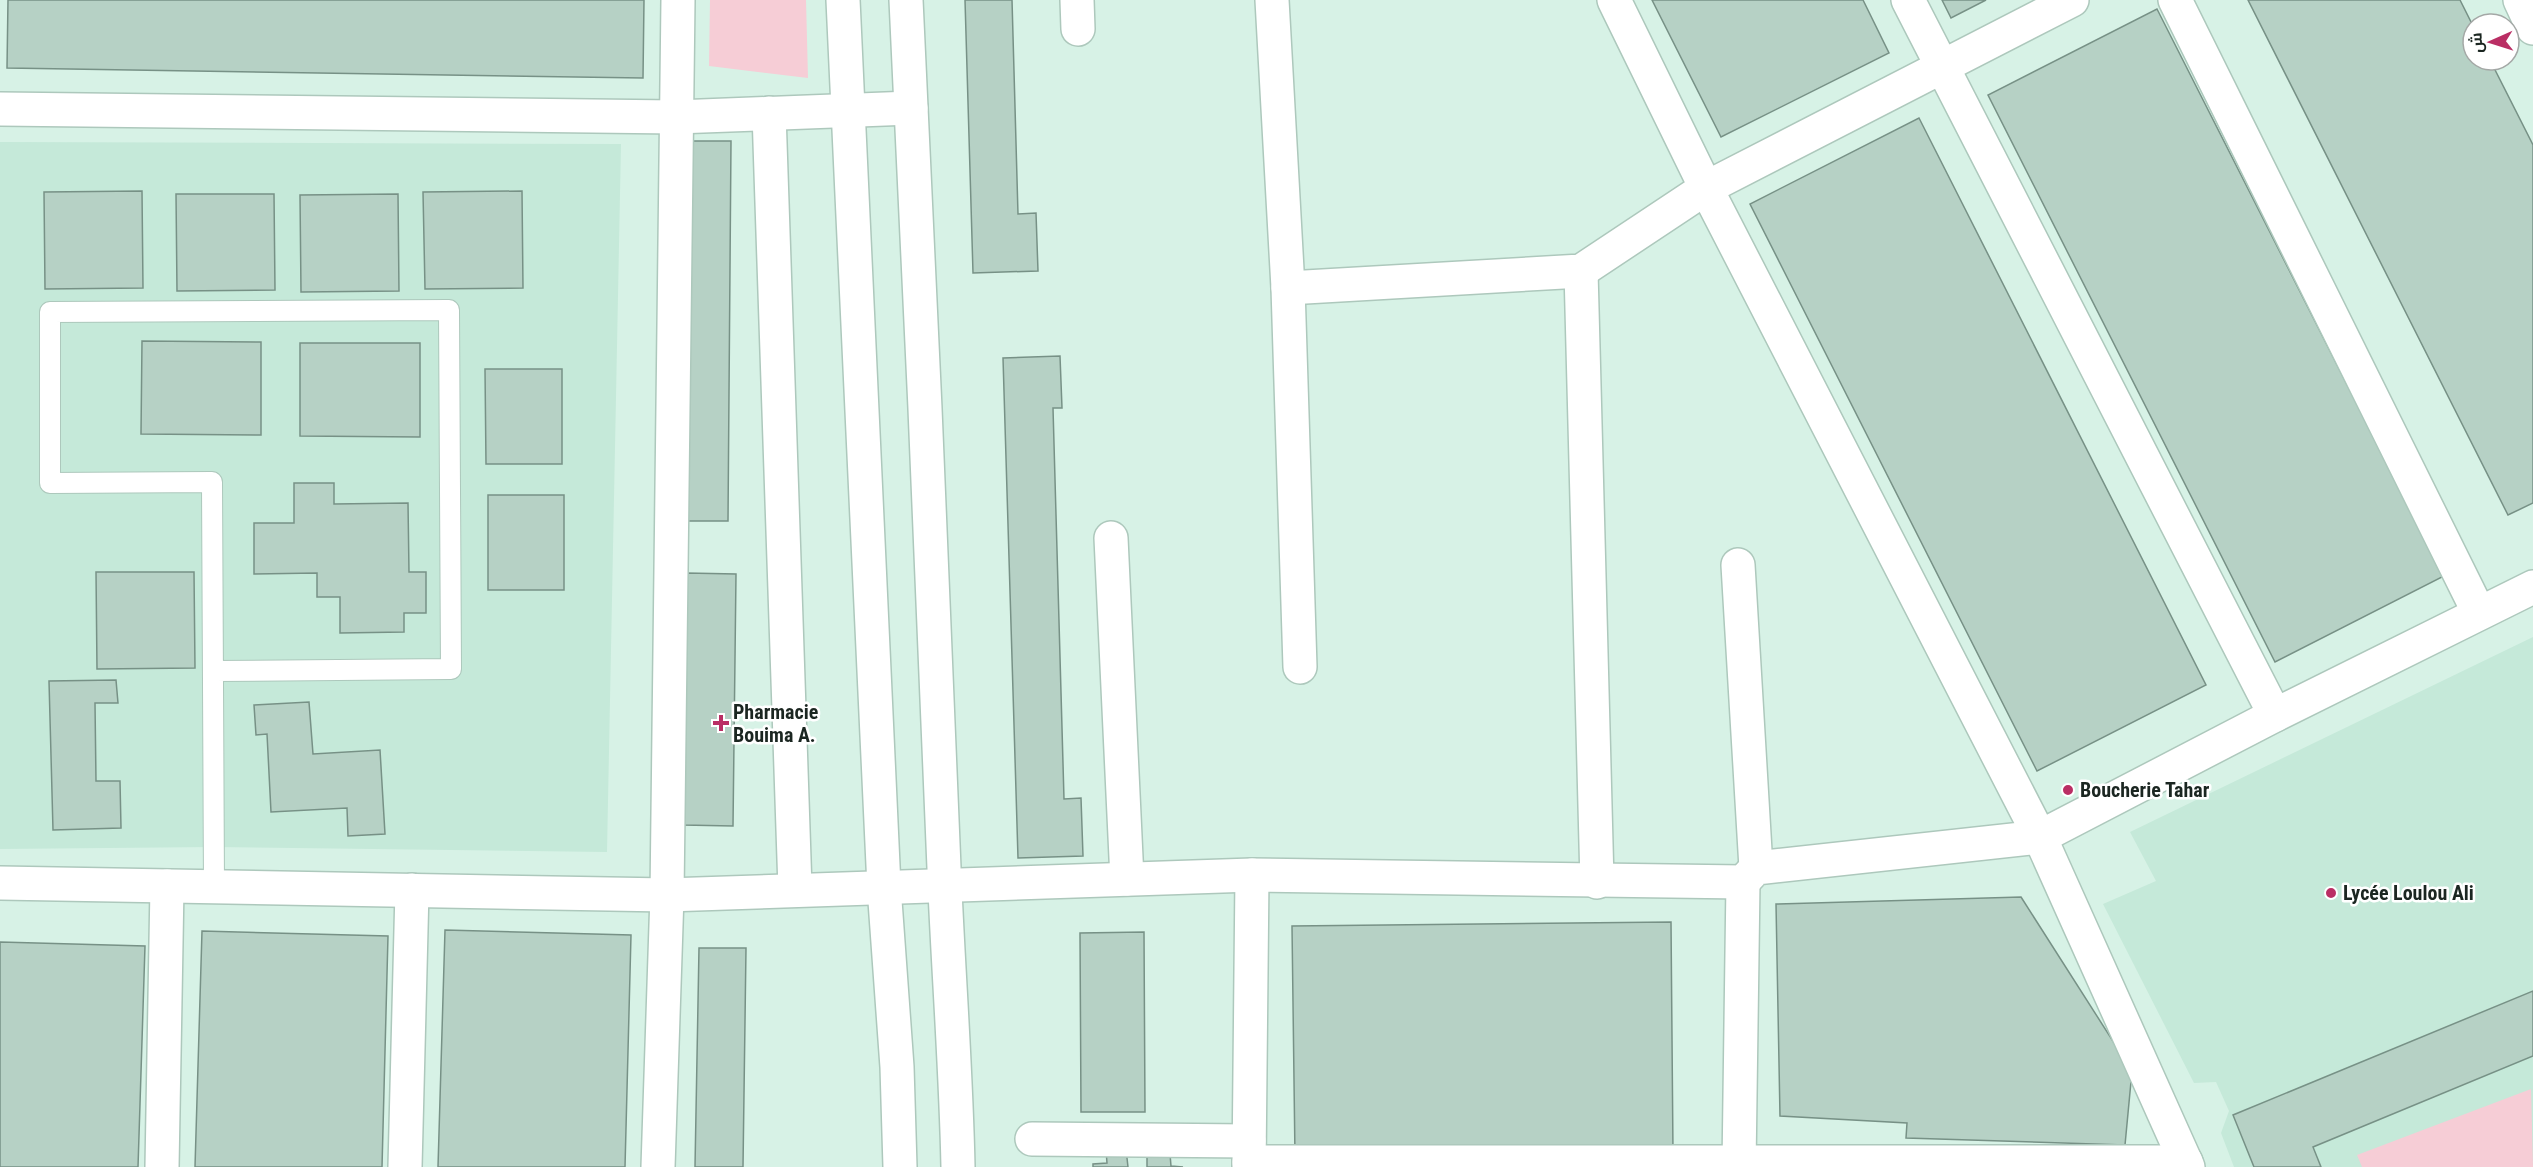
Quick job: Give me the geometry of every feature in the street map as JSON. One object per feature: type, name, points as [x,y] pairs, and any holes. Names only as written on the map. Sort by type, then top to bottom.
[{"type":"street","points":[[658,1167],[666,895],[678,0]]},
{"type":"street","points":[[843,0],[884,887],[897,1067],[900,1167]]},
{"type":"street","points":[[906,0],[945,884],[956,1068],[958,1167]]},
{"type":"street","points":[[1272,0],[1288,288],[1300,667]]},
{"type":"street","points":[[1032,1139],[1249,1157],[1739,1165],[2187,1164],[2040,837],[1706,188],[1614,0]]},
{"type":"street","points":[[1908,0],[2275,715]]},
{"type":"street","points":[[1288,288],[1581,271],[1706,188],[2072,0]]},
{"type":"street","points":[[2175,0],[2480,613]]},
{"type":"street","points":[[2520,0],[2533,28]]},
{"type":"street","points":[[0,109],[676,117],[911,108]]},
{"type":"street","points":[[769,113],[795,889]]},
{"type":"street","points":[[1581,271],[1597,882]]},
{"type":"street","points":[[1111,538],[1127,879]]},
{"type":"street","points":[[1738,565],[1749,875],[1739,1165]]},
{"type":"street","points":[[0,883],[666,895],[1252,874],[1597,882],[1749,875],[2040,837],[2275,715],[2533,587]]},
{"type":"street","points":[[1249,1157],[1252,874]]},
{"type":"street","points":[[162,1167],[167,886]]},
{"type":"street","points":[[405,1167],[412,890]]},
{"type":"lane","points":[[213,671],[451,669],[449,310],[50,312],[50,483],[212,483],[214,887]]},
{"type":"shaded area","points":[[710,0],[806,0],[808,78],[709,66]]},
{"type":"shaded area","points":[[0,142],[621,144],[607,852],[214,847],[0,849]]},
{"type":"shaded area","name":"Lycée Loulou Ali","points":[[2533,637],[2533,1167],[2234,1167],[2221,1133],[2229,1111],[2216,1082],[2194,1083],[2103,904],[2156,881],[2130,832]]},
{"type":"shaded area","points":[[2531,1089],[2533,1167],[2362,1167],[2357,1155]]},
{"type":"building","points":[[8,0],[644,0],[643,78],[7,68]]},
{"type":"building","points":[[965,0],[1012,0],[1018,214],[1036,213],[1038,271],[973,273]]},
{"type":"building","points":[[1652,0],[1863,0],[1889,53],[1721,137]]},
{"type":"building","points":[[1942,0],[1986,0],[1951,18]]},
{"type":"building","points":[[2248,0],[2460,0],[2466,12],[2461,12],[2461,72],[2496,72],[2533,145],[2533,503],[2508,515]]},
{"type":"building","points":[[2157,9],[2444,576],[2275,662],[1988,95]]},
{"type":"building","points":[[1919,118],[2206,685],[2037,771],[1750,204]]},
{"type":"building","points":[[682,141],[731,141],[728,521],[679,521]]},
{"type":"building","points":[[142,191],[143,288],[45,289],[44,192]]},
{"type":"building","points":[[522,191],[523,288],[425,289],[423,192]]},
{"type":"building","points":[[176,194],[274,194],[275,290],[177,291]]},
{"type":"building","points":[[398,194],[399,291],[301,292],[300,195]]},
{"type":"building","points":[[142,341],[261,342],[261,435],[141,434]]},
{"type":"building","points":[[300,343],[420,343],[420,437],[300,436]]},
{"type":"building","points":[[1060,356],[1062,408],[1053,408],[1064,799],[1081,798],[1083,856],[1018,858],[1003,358]]},
{"type":"building","points":[[485,369],[562,369],[562,464],[486,464]]},
{"type":"building","points":[[294,483],[334,483],[334,504],[408,503],[409,572],[426,572],[426,613],[404,613],[404,632],[340,633],[340,597],[317,597],[317,573],[254,574],[254,523],[294,523]]},
{"type":"building","points":[[488,495],[564,495],[564,590],[488,590]]},
{"type":"building","points":[[96,572],[194,572],[195,668],[97,669]]},
{"type":"building","points":[[686,573],[736,574],[733,826],[683,825]]},
{"type":"building","points":[[116,680],[118,703],[95,703],[96,781],[120,781],[121,828],[53,830],[49,681]]},
{"type":"building","points":[[309,702],[313,754],[380,750],[385,834],[348,836],[347,808],[271,812],[267,734],[256,735],[254,705]]},
{"type":"building","points":[[2021,897],[2132,1071],[2125,1145],[1906,1138],[1907,1123],[1780,1116],[1776,904]]},
{"type":"building","points":[[1671,922],[1673,1153],[1295,1157],[1292,926]]},
{"type":"building","points":[[445,930],[631,935],[625,1167],[438,1167]]},
{"type":"building","points":[[202,931],[388,936],[382,1167],[195,1167]]},
{"type":"building","points":[[1144,932],[1145,1112],[1081,1112],[1080,933]]},
{"type":"building","points":[[0,942],[145,946],[138,1167],[0,1167]]},
{"type":"building","points":[[699,948],[746,948],[743,1167],[695,1167]]},
{"type":"building","points":[[2533,991],[2533,1056],[2313,1147],[2321,1167],[2254,1167],[2233,1115]]},
{"type":"building","points":[[1126,1149],[1128,1167],[1093,1167],[1093,1164],[1107,1163],[1106,1150]]},
{"type":"building","points":[[1170,1154],[1171,1166],[1183,1167],[1147,1167],[1147,1155]]},
{"type":"place","name":"Pharmacie Bouima A.","points":[[721,723]]},
{"type":"place","name":"Boucherie Tahar","points":[[2068,790]]},
{"type":"place","name":"Lycée Loulou Ali","points":[[2331,893]]}]
